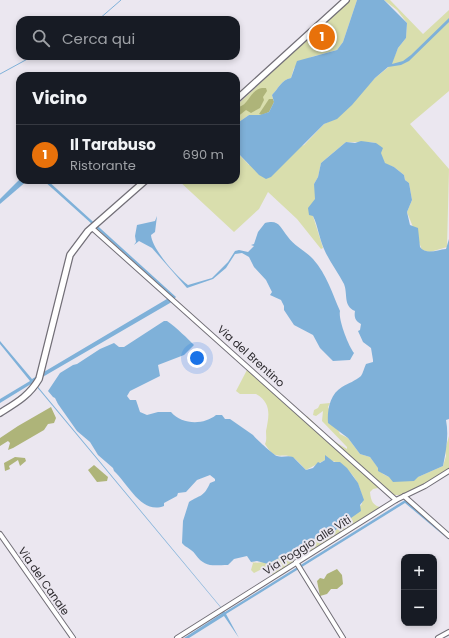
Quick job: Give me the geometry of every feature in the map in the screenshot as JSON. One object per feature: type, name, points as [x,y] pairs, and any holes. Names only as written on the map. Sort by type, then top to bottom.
[{"type":"street","points":[[240,96],[346,0]]},
{"type":"street","points":[[0,413],[24,399],[34,387],[42,371],[66,265],[78,242],[141,184]]},
{"type":"street","name":"Via del Brentino","points":[[94,226],[169,296],[396,500]]},
{"type":"street","name":"Via Poggio alle Viti","points":[[177,638],[224,608],[298,565],[396,500],[449,471]]},
{"type":"street","points":[[404,496],[449,536]]},
{"type":"street","name":"Via del Canale","points":[[0,534],[73,638]]},
{"type":"street","points":[[298,565],[343,638]]},
{"type":"street","points":[[438,638],[449,632]]},
{"type":"green space","points":[[349,0],[357,0],[343,42],[337,50],[311,57],[294,68],[291,78],[282,82],[272,95],[274,102],[269,112],[260,115],[249,115],[240,121],[240,102]]},
{"type":"green space","points":[[384,0],[390,0],[423,34],[449,10],[449,91],[410,124],[449,169],[447,247],[430,252],[422,250],[407,212],[412,200],[409,183],[405,180],[404,175],[394,167],[385,164],[376,143],[346,142],[321,163],[318,177],[314,184],[316,190],[313,216],[323,248],[321,249],[297,219],[268,192],[259,209],[234,232],[182,184],[240,184],[240,155],[249,165],[304,145],[324,124],[337,118],[375,78],[391,65],[398,48],[406,38],[407,23],[397,10]]},
{"type":"green space","points":[[266,88],[267,91],[263,97],[264,100],[260,108],[251,113],[246,110],[240,115],[240,106],[258,89]]},
{"type":"green space","points":[[269,99],[273,99],[274,102],[269,112],[262,115],[259,114]]},
{"type":"green space","points":[[248,368],[306,418],[307,416],[332,440],[347,449],[347,447],[322,421],[323,411],[316,416],[313,415],[314,410],[318,408],[320,404],[330,403],[328,407],[340,434],[348,438],[360,454],[370,457],[383,474],[389,477],[418,477],[443,466],[449,436],[449,471],[400,498],[399,495],[388,495],[378,488],[373,489],[370,492],[372,501],[376,506],[382,508],[272,577],[274,567],[264,568],[254,573],[251,570],[253,563],[251,562],[256,563],[280,558],[295,551],[298,553],[313,539],[336,530],[362,504],[362,496],[357,481],[352,474],[340,464],[325,460],[306,470],[295,459],[273,454],[269,450],[265,444],[268,410],[265,401],[256,394],[240,394],[236,391]]},
{"type":"green space","points":[[51,407],[56,418],[54,423],[48,424],[44,430],[13,448],[8,450],[10,443],[8,441],[0,446],[0,438]]},
{"type":"green space","points":[[15,457],[25,458],[26,461],[20,466],[18,460],[9,466],[10,469],[5,471],[4,463]]},
{"type":"green space","points":[[94,465],[108,477],[107,481],[97,482],[88,470]]},
{"type":"green space","points":[[337,569],[342,575],[343,584],[337,589],[331,589],[327,594],[320,596],[317,581],[320,578],[324,579],[327,574]]},
{"type":"water","points":[[357,0],[384,0],[407,23],[406,38],[398,48],[392,64],[403,61],[411,55],[449,18],[449,22],[409,61],[401,65],[388,67],[375,78],[352,105],[337,119],[324,124],[271,177],[266,179],[259,175],[240,155],[240,121],[249,115],[260,115],[269,112],[274,102],[272,95],[282,82],[291,78],[297,61],[337,50],[343,42]]},
{"type":"water","points":[[361,141],[376,143],[383,148],[381,153],[385,163],[394,167],[404,175],[405,180],[409,183],[412,200],[407,212],[410,225],[418,228],[420,247],[425,251],[446,249],[449,239],[449,419],[446,420],[446,449],[443,466],[418,477],[414,481],[393,482],[389,477],[378,471],[378,468],[370,457],[360,454],[348,438],[328,423],[328,413],[332,398],[338,390],[361,376],[366,364],[373,362],[373,360],[371,348],[363,342],[358,331],[360,330],[361,324],[355,319],[355,311],[351,309],[347,303],[344,284],[322,245],[315,220],[313,216],[309,215],[308,208],[315,199],[314,184],[318,177],[321,163],[346,142],[355,143]]},
{"type":"water","points":[[16,183],[23,184],[0,204],[0,199]]},
{"type":"water","points":[[47,184],[51,184],[176,297],[170,303],[34,382],[225,612],[405,500],[449,540],[405,503],[226,614],[239,638],[224,616],[189,638],[184,638],[221,614],[223,612],[221,608],[36,386],[31,384],[0,403],[0,399],[30,381],[0,344],[0,341],[32,379],[172,296]]},
{"type":"water","points":[[157,216],[155,232],[151,235],[152,241],[160,255],[188,285],[212,278],[228,262],[235,251],[239,250],[248,252],[254,246],[251,245],[254,244],[258,232],[265,223],[273,222],[279,225],[297,246],[313,259],[326,278],[340,311],[340,320],[344,332],[354,353],[350,360],[333,361],[320,348],[313,335],[294,325],[284,310],[281,300],[270,295],[272,292],[266,280],[254,267],[249,257],[242,253],[235,254],[226,268],[213,279],[187,288],[152,248],[139,241],[134,245],[136,242],[135,236],[137,225],[155,221]]},
{"type":"water","points":[[164,321],[171,324],[194,345],[184,355],[158,365],[160,376],[130,391],[127,396],[130,400],[136,400],[140,412],[147,415],[158,412],[171,412],[181,419],[193,422],[205,421],[216,415],[222,415],[225,419],[230,419],[253,435],[275,455],[279,457],[293,457],[306,470],[313,468],[318,462],[320,463],[325,460],[325,455],[334,462],[340,462],[347,468],[358,483],[364,500],[360,505],[361,511],[351,518],[347,518],[347,521],[341,524],[336,530],[325,533],[321,538],[313,539],[298,553],[295,551],[268,564],[257,561],[251,562],[247,556],[234,559],[228,565],[209,565],[202,562],[184,545],[182,543],[183,521],[189,502],[204,493],[210,483],[215,481],[215,479],[210,475],[197,480],[186,492],[178,493],[177,496],[164,503],[164,506],[156,508],[149,506],[136,497],[113,468],[98,455],[90,442],[77,431],[55,398],[48,391],[60,373],[73,365],[100,349],[114,343],[119,347],[124,347]]},
{"type":"waterway","points":[[103,16],[121,0]]},
{"type":"waterway","points":[[0,74],[26,60]]},
{"type":"place","name":"Il Tarabuso","points":[[322,37]]}]
